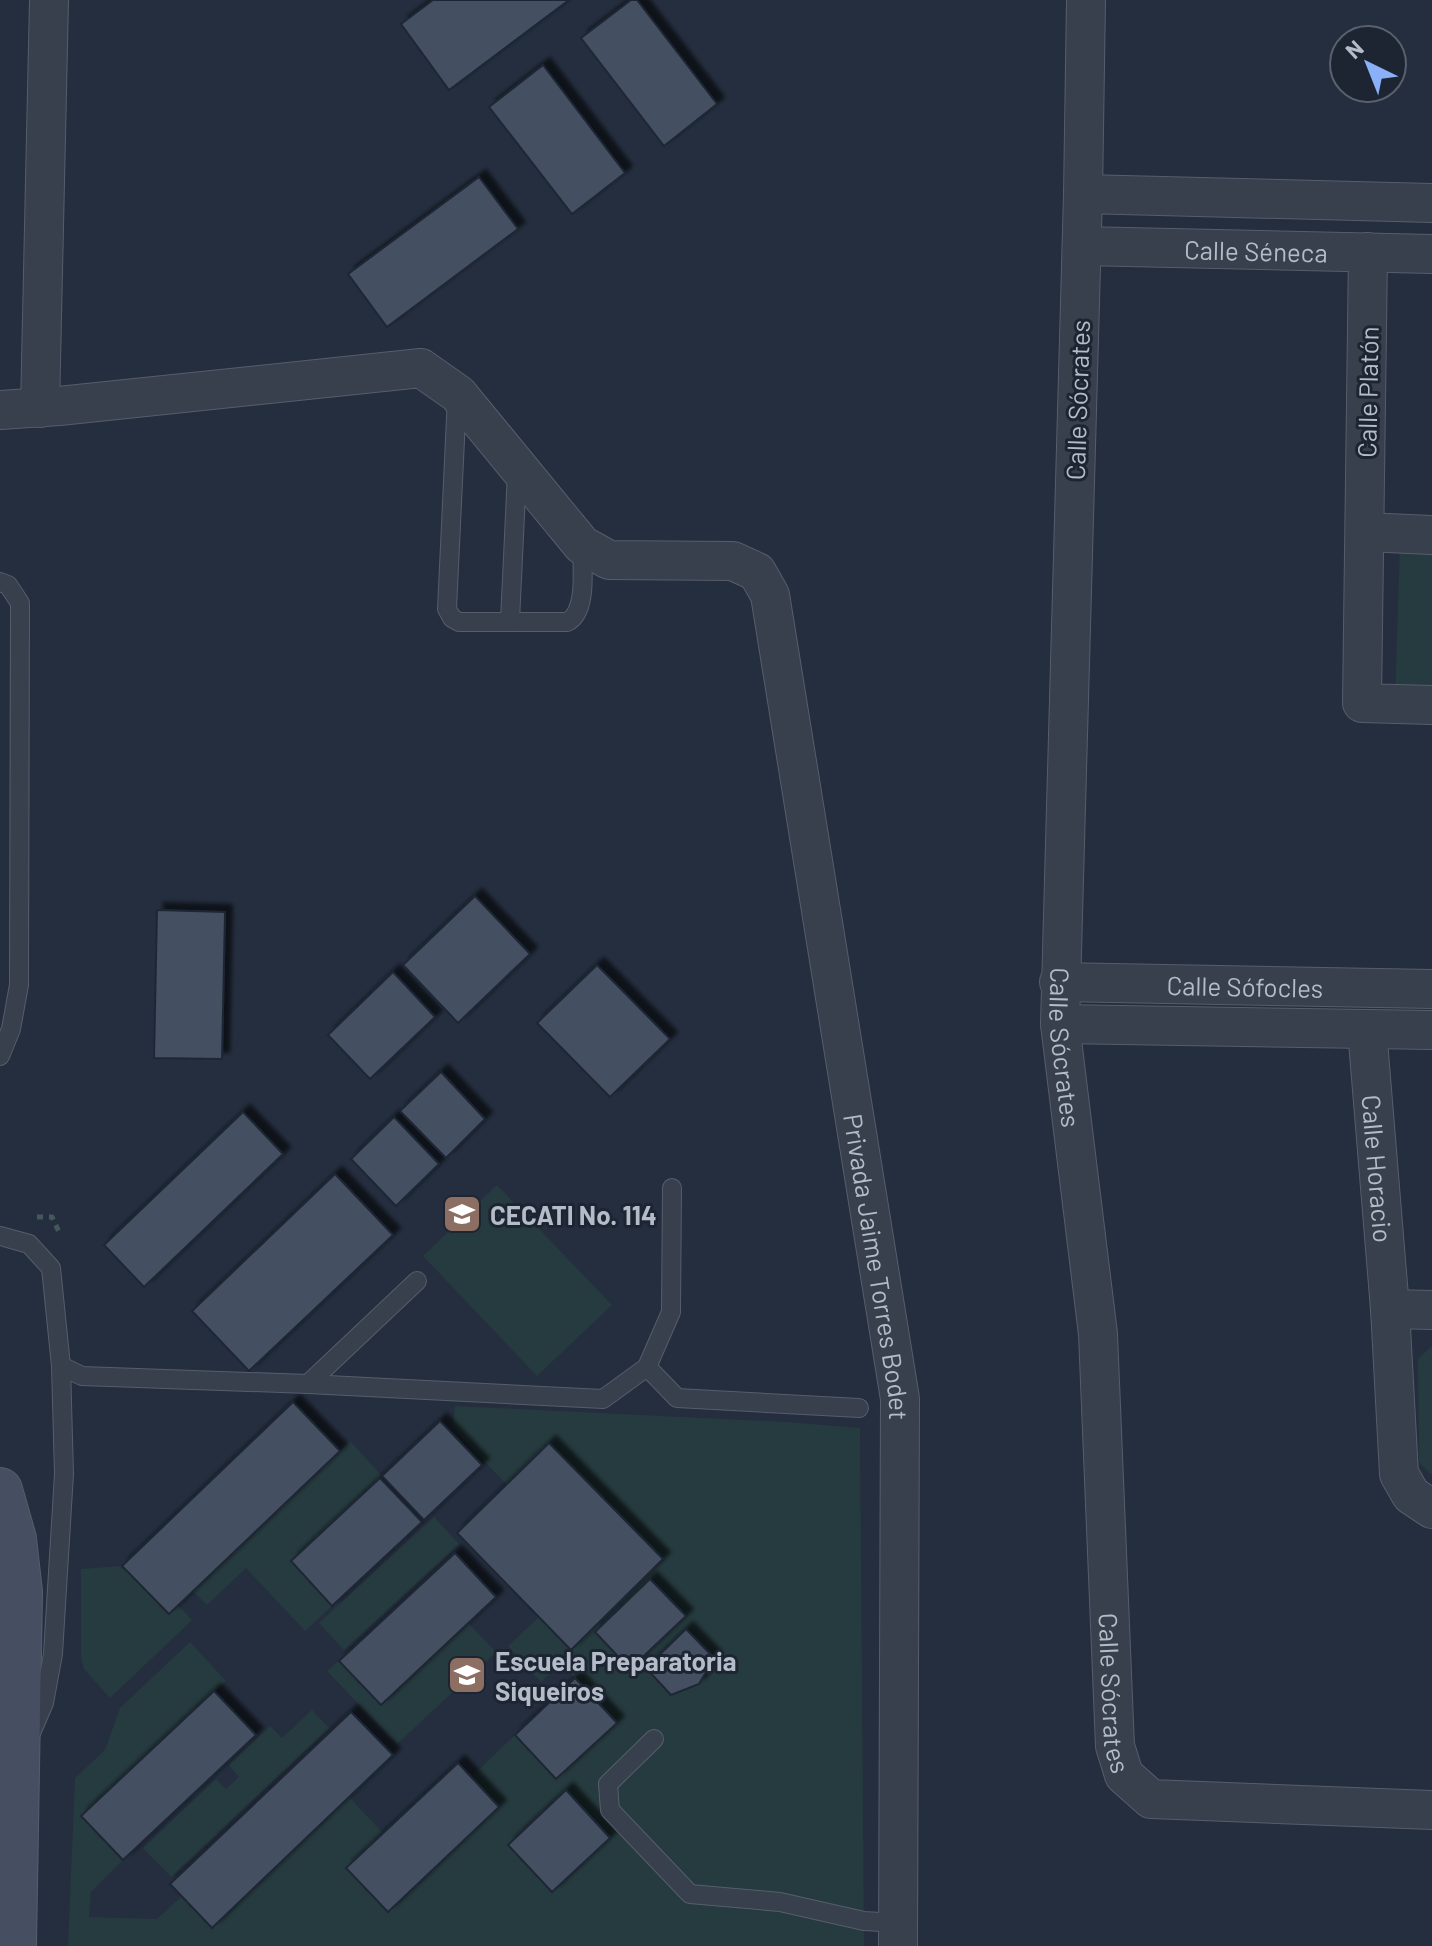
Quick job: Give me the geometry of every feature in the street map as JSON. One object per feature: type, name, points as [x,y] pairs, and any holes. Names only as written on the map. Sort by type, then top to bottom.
[{"type":"main road","points":[[0,1490],[14,1539],[20,1592],[14,1946]]},
{"type":"street","points":[[40,408],[49,0]]},
{"type":"street","name":"Calle Sócrates","points":[[1086,0],[1082,246],[1059,982],[1060,1024],[1098,1334],[1115,1746],[1124,1775],[1151,1799],[1432,1810]]},
{"type":"street","name":"Calle Séneca","points":[[1083,194],[1432,203]]},
{"type":"street","name":"Calle Séneca","points":[[1082,246],[1432,254]]},
{"type":"street","name":"Calle Platón","points":[[1368,252],[1362,703],[1432,705]]},
{"type":"street","points":[[0,410],[421,368],[458,394],[582,545]]},
{"type":"street","points":[[1365,532],[1432,535]]},
{"type":"street","name":"Privada Jaime Torres Bodet","points":[[582,545],[609,560],[733,561],[757,572],[770,595],[900,1399],[898,1934]]},
{"type":"street","name":"Calle Sófocles","points":[[1059,982],[1432,989]]},
{"type":"street","name":"Calle Sófocles","points":[[1060,1024],[1432,1030]]},
{"type":"street","name":"Calle Horacio","points":[[1367,1029],[1390,1309],[1399,1474],[1411,1495],[1432,1509]]},
{"type":"street","points":[[1390,1309],[1432,1310]]},
{"type":"lane","points":[[458,394],[447,609],[452,618],[459,622],[567,622],[574,619],[580,609],[582,545]]},
{"type":"lane","points":[[510,621],[517,467]]},
{"type":"lane","points":[[0,582],[8,585],[20,603],[19,985],[11,1029],[0,1056]]},
{"type":"lane","points":[[61,1366],[82,1376],[603,1399],[647,1367],[671,1312],[672,1188]]},
{"type":"lane","points":[[0,1236],[29,1244],[51,1268],[61,1366],[64,1474],[53,1654],[44,1703],[18,1761]]},
{"type":"lane","points":[[308,1384],[417,1281]]},
{"type":"lane","points":[[647,1367],[677,1398],[859,1408]]},
{"type":"lane","points":[[654,1739],[608,1784],[610,1810],[690,1894],[780,1902],[864,1921],[898,1934]]},
{"type":"green space","points":[[1400,544],[1432,547],[1432,696],[1395,699]]},
{"type":"green space","points":[[497,1185],[612,1305],[537,1376],[423,1256]]},
{"type":"green space","points":[[1432,1346],[1432,1475],[1419,1462],[1418,1359]]},
{"type":"green space","points":[[455,1406],[860,1428],[864,1946],[68,1946],[75,1778],[105,1750],[120,1708],[190,1642],[226,1681],[81,1816],[123,1860],[91,1892],[89,1917],[157,1919],[182,1896],[212,1928],[349,1797],[383,1833],[346,1868],[388,1912],[499,1808],[471,1777],[515,1735],[557,1778],[616,1722],[561,1663],[541,1682],[508,1646],[539,1617],[571,1649],[663,1559],[550,1443],[507,1485],[453,1428]],"holes":[[[650,1579],[685,1616],[630,1669],[595,1632]],[[687,1629],[713,1658],[699,1684],[672,1695],[646,1667]],[[566,1790],[610,1838],[552,1892],[508,1844]]]},
{"type":"green space","points":[[350,1441],[382,1476],[291,1561],[332,1606],[305,1631],[246,1568],[207,1605],[193,1591]]},
{"type":"green space","points":[[434,1517],[459,1544],[344,1650],[319,1623]]},
{"type":"green space","points":[[122,1566],[168,1614],[178,1605],[192,1620],[110,1698],[84,1669],[81,1657],[81,1569]]},
{"type":"green space","points":[[468,1623],[496,1652],[397,1744],[327,1671],[339,1661],[381,1705]]},
{"type":"green space","points":[[312,1710],[329,1728],[171,1877],[143,1848],[216,1779],[226,1789],[239,1777],[229,1765],[270,1726],[282,1738]]},
{"type":"building","points":[[433,0],[569,0],[449,90],[401,24]]},
{"type":"building","points":[[631,0],[637,0],[717,104],[664,146],[581,38]]},
{"type":"building","points":[[543,65],[625,173],[572,214],[489,107]]},
{"type":"building","points":[[479,177],[518,229],[387,327],[348,274]]},
{"type":"building","points":[[475,896],[530,954],[458,1023],[403,965]]},
{"type":"building","points":[[157,910],[225,912],[222,1059],[154,1058]]},
{"type":"building","points":[[597,965],[670,1039],[610,1097],[537,1023]]},
{"type":"building","points":[[393,972],[435,1017],[370,1079],[328,1035]]},
{"type":"building","points":[[441,1072],[485,1119],[446,1158],[400,1111]]},
{"type":"building","points":[[243,1112],[283,1154],[144,1287],[104,1245]]},
{"type":"building","points":[[394,1117],[439,1164],[396,1206],[351,1159]]},
{"type":"building","points":[[335,1174],[393,1235],[249,1371],[192,1311]]},
{"type":"building","points":[[293,1402],[340,1451],[169,1614],[122,1566]]},
{"type":"building","points":[[440,1421],[482,1465],[424,1520],[382,1476]]},
{"type":"building","points":[[549,1443],[663,1559],[571,1650],[457,1533]]},
{"type":"building","points":[[380,1478],[422,1522],[332,1606],[291,1561]]},
{"type":"building","points":[[455,1553],[496,1597],[381,1705],[339,1661]]},
{"type":"building","points":[[650,1579],[686,1616],[630,1669],[595,1632]]},
{"type":"building","points":[[686,1629],[714,1658],[699,1684],[671,1695],[646,1668]]},
{"type":"building","points":[[575,1678],[617,1723],[556,1779],[515,1735]]},
{"type":"building","points":[[214,1691],[256,1735],[123,1860],[81,1816]]},
{"type":"building","points":[[351,1712],[393,1755],[212,1928],[170,1884]]},
{"type":"building","points":[[458,1763],[499,1807],[388,1912],[346,1868]]},
{"type":"building","points":[[566,1790],[610,1838],[552,1892],[508,1845]]},
{"type":"place","name":"CECATI No. 114","points":[[462,1214]]},
{"type":"place","name":"Escuela Preparatoria Siqueiros","points":[[467,1675]]}]
